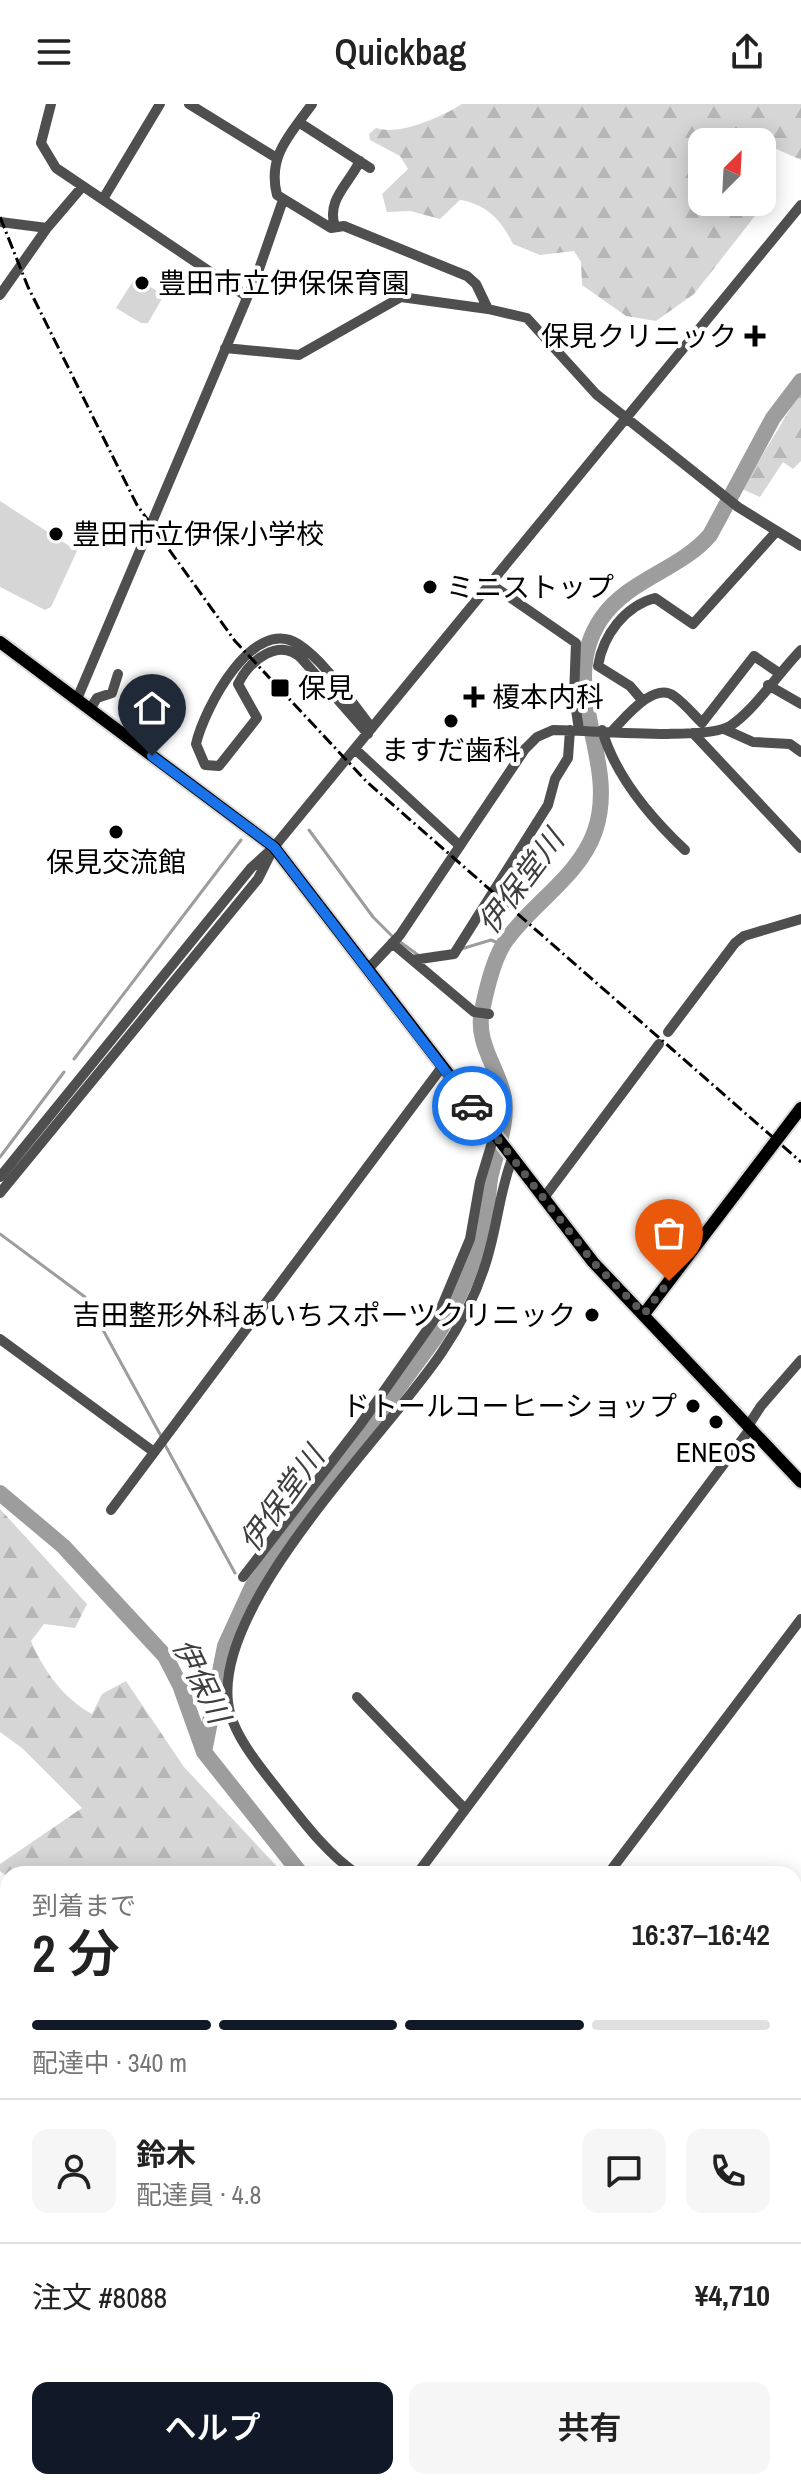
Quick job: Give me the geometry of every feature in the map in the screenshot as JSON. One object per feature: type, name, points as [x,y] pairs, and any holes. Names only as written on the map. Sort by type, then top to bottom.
[{"type":"main road","points":[[0,642],[274,847],[593,1262],[801,1482]]},
{"type":"main road","points":[[644,1314],[801,1108]]},
{"type":"street","points":[[51,104],[41,143],[56,168],[246,296]]},
{"type":"street","points":[[103,199],[160,104]]},
{"type":"street","points":[[189,104],[275,157]]},
{"type":"street","points":[[312,104],[275,157],[272,178],[277,195],[335,227],[344,226],[449,267],[476,284],[488,309]]},
{"type":"street","points":[[300,123],[365,164],[333,202],[330,212],[335,227]]},
{"type":"street","points":[[0,295],[47,228],[82,187]]},
{"type":"street","points":[[77,699],[225,348],[283,200]]},
{"type":"street","points":[[0,1177],[251,868],[274,847],[492,585],[801,205]]},
{"type":"street","points":[[0,222],[47,228]]},
{"type":"street","points":[[225,348],[299,355],[401,297],[488,309],[527,318],[539,328],[569,366],[626,418],[738,507],[775,533],[801,546]]},
{"type":"street","points":[[642,700],[630,686],[598,666],[603,647],[631,607],[655,598],[693,624],[775,533]]},
{"type":"street","points":[[492,585],[576,643],[574,696],[591,730],[606,744],[641,805],[685,850]]},
{"type":"street","points":[[281,637],[297,643],[311,655],[370,731],[292,649],[282,647],[274,649],[244,673],[238,684],[257,718],[219,766],[205,765],[196,744],[234,668],[261,642],[281,637]]},
{"type":"street","points":[[368,969],[395,940],[525,749],[537,737],[553,730],[693,733],[724,729],[738,720],[801,650]]},
{"type":"street","points":[[413,960],[455,950],[548,805],[555,779],[591,730],[642,700],[664,693],[672,694],[702,723],[754,656],[779,673]]},
{"type":"street","points":[[90,709],[97,698],[112,693],[118,674]]},
{"type":"street","points":[[768,685],[801,704]]},
{"type":"street","points":[[724,729],[753,742],[790,744],[801,752]]},
{"type":"street","points":[[693,733],[801,848]]},
{"type":"street","points":[[356,750],[460,846]]},
{"type":"street","points":[[0,1193],[258,879],[274,847]]},
{"type":"street","points":[[668,1032],[735,943],[744,936],[801,919]]},
{"type":"street","points":[[395,940],[413,960],[474,1012],[489,1014]]},
{"type":"street","points":[[543,1199],[659,1044]]},
{"type":"street","points":[[111,1510],[442,1067]]},
{"type":"street","points":[[243,1577],[360,1425],[439,1313],[470,1239],[480,1182],[502,1146]]},
{"type":"street","points":[[349,1866],[301,1821],[247,1746],[229,1709],[231,1671],[244,1625],[272,1572],[379,1429],[442,1352],[469,1304],[490,1249],[502,1146]]},
{"type":"street","points":[[0,1339],[154,1452]]},
{"type":"street","points":[[423,1866],[749,1428],[761,1406],[801,1360]]},
{"type":"street","points":[[614,1866],[801,1619]]},
{"type":"street","points":[[357,1697],[465,1809]]},
{"type":"green space","points":[[462,104],[801,104],[801,160],[776,149],[776,128],[688,128],[688,216],[755,216],[694,294],[656,321],[626,316],[582,285],[581,262],[574,251],[540,255],[513,244],[499,221],[478,205],[460,200],[440,219],[410,211],[387,212],[382,194],[408,169],[400,156],[370,140],[369,134],[376,128],[408,127]]},
{"type":"green space","points":[[135,278],[164,295],[148,323],[141,323],[116,308]]},
{"type":"green space","points":[[801,391],[801,461],[793,469],[783,462],[760,497],[742,489]]},
{"type":"green space","points":[[0,501],[77,551],[51,607],[45,610],[0,587]]},
{"type":"green space","points":[[0,1509],[87,1604],[75,1628],[44,1624],[31,1641],[56,1683],[72,1700],[92,1714],[102,1694],[126,1681],[184,1767],[277,1866],[0,1866],[82,1808],[22,1748],[0,1732]]},
{"type":"waterway","name":"伊保堂川","points":[[204,1752],[225,1646],[252,1587],[435,1338],[461,1292],[473,1261],[487,1210],[490,1178],[504,1117],[504,1097],[482,1033],[482,1011],[490,975],[505,942],[567,876],[588,847],[601,804],[596,750],[585,697],[584,671],[589,645],[601,619],[612,605],[639,584],[684,557],[710,535],[773,418],[801,381]]},
{"type":"waterway","points":[[309,830],[373,917],[393,937]]},
{"type":"waterway","points":[[74,1059],[241,840]]},
{"type":"waterway","points":[[461,949],[491,940],[503,945]]},
{"type":"waterway","points":[[399,941],[418,955]]},
{"type":"waterway","points":[[0,1157],[64,1072]]},
{"type":"waterway","points":[[0,1234],[85,1297],[161,1436]]},
{"type":"waterway","points":[[164,1443],[235,1573]]},
{"type":"waterway","name":"伊保川","points":[[0,1493],[63,1546],[165,1656],[180,1685],[204,1752],[295,1866]]},
{"type":"railway","points":[[0,217],[28,287],[137,505],[235,641],[367,782],[801,1162]]},
{"type":"way so far","points":[[472,1106],[593,1262],[644,1314],[669,1281]]},
{"type":"place","name":"豊田市立伊保保育園","points":[[142,283]]},
{"type":"place","name":"保見クリニック","points":[[755,336]]},
{"type":"place","name":"豊田市立伊保小学校","points":[[56,534]]},
{"type":"place","name":"ミニストップ","points":[[430,587]]},
{"type":"place","name":"保見","points":[[280,688]]},
{"type":"place","name":"榎本内科","points":[[474,697]]},
{"type":"place","name":"ますだ歯科","points":[[451,721]]},
{"type":"place","name":"保見交流館","points":[[116,832]]},
{"type":"place","name":"吉田整形外科あいちスポーツクリニック","points":[[592,1315]]},
{"type":"place","name":"ドトールコーヒーショップ","points":[[693,1406]]},
{"type":"place","name":"ENEOS","points":[[716,1422]]},
{"type":"route","points":[[152,756],[274,847],[472,1106]]}]
